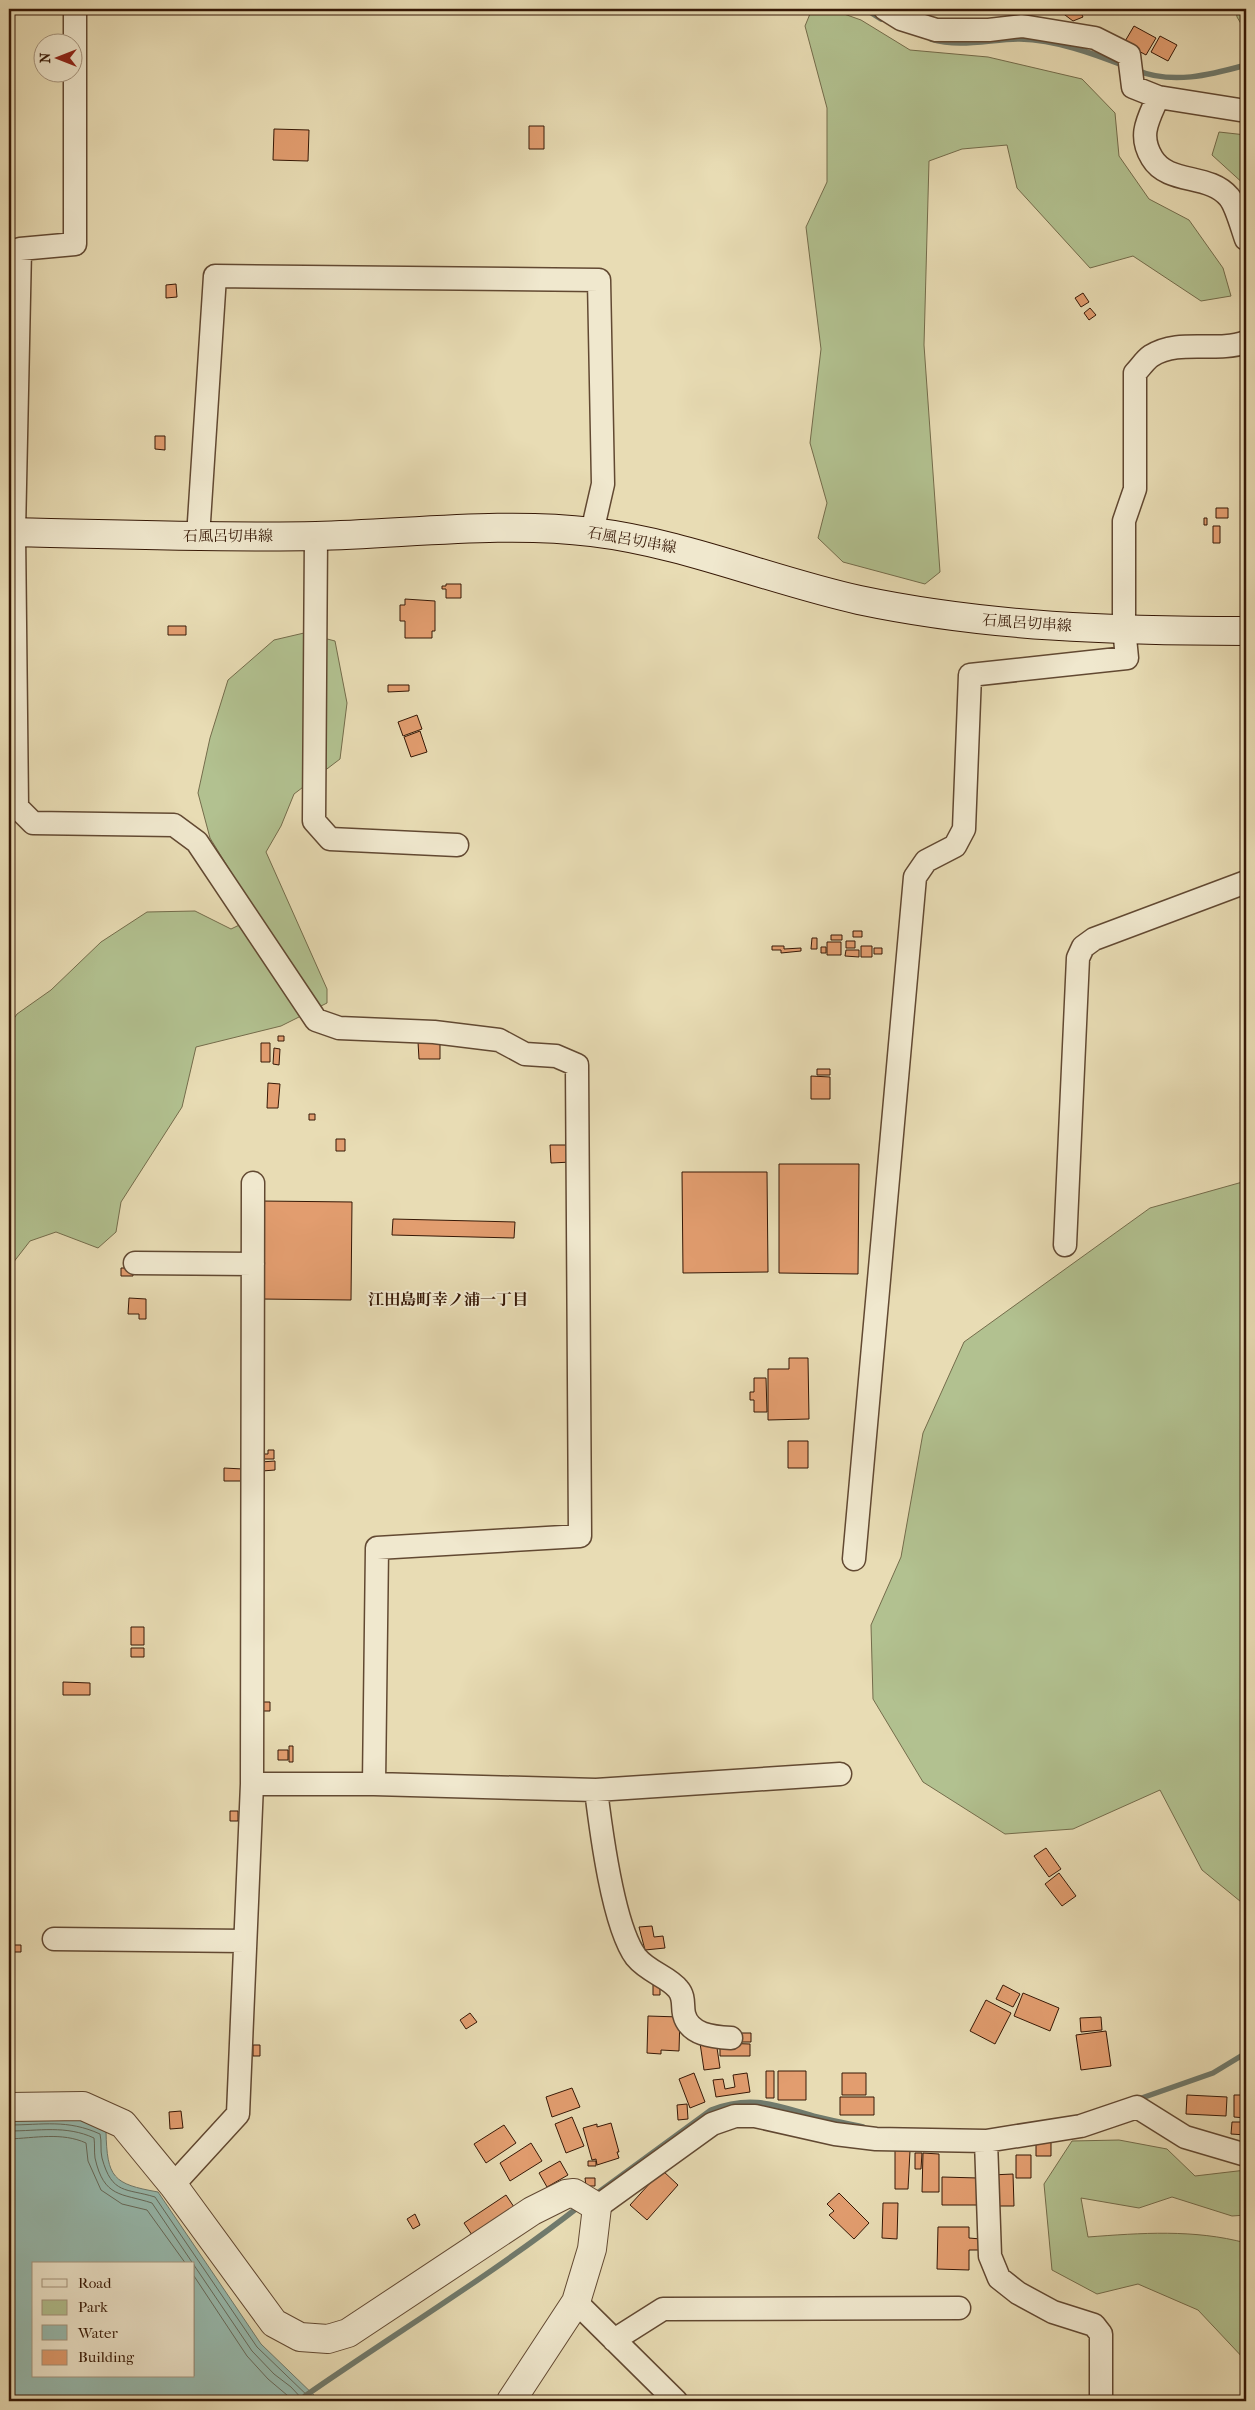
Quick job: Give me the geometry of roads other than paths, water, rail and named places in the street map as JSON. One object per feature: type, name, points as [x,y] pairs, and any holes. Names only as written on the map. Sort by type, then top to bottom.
[{"type":"main road","name":"石風呂切串線","points":[[11,532],[198,536],[316,536],[506,529],[592,532],[658,543],[803,586],[913,610],[1024,625],[1169,631],[1246,630]]},
{"type":"main road","points":[[9,2107],[37,2105],[83,2106],[123,2124],[173,2186],[274,2324],[300,2337],[328,2339],[348,2333],[532,2211],[566,2194],[574,2193],[598,2208],[592,2250],[576,2302],[511,2401]]},
{"type":"street","points":[[75,9],[76,244],[20,249],[11,532],[16,807],[33,823],[174,825],[197,842],[316,1020],[339,1028],[434,1032],[499,1040],[525,1054],[556,1056],[577,1065],[580,1536],[378,1548],[374,1784]]},
{"type":"street","points":[[885,9],[901,19],[936,30],[989,30],[1022,26],[1095,38],[1129,55],[1133,87],[1158,97],[1246,111]]},
{"type":"street","points":[[1158,97],[1146,126],[1145,146],[1156,164],[1173,174],[1213,185],[1229,197],[1246,239]]},
{"type":"street","points":[[198,536],[215,276],[599,280],[603,484],[592,532]]},
{"type":"street","points":[[854,1559],[915,877],[926,862],[955,846],[964,829],[970,675],[1127,658],[1124,628],[1124,521],[1135,489],[1135,373],[1150,356],[1168,348],[1235,346],[1246,342]]},
{"type":"street","points":[[316,536],[314,820],[330,839],[457,845]]},
{"type":"street","points":[[1064,1245],[1078,958],[1083,947],[1094,939],[1246,882]]},
{"type":"street","points":[[173,2186],[238,2114],[252,1784],[253,1183]]},
{"type":"street","points":[[135,1262],[253,1264]]},
{"type":"street","points":[[252,1784],[374,1784],[596,1790],[840,1774]]},
{"type":"street","points":[[596,1790],[604,1848],[628,1943],[645,1967],[677,1987],[684,2003],[684,2013],[688,2023],[696,2031],[731,2038]]},
{"type":"street","points":[[54,1939],[245,1941]]},
{"type":"street","points":[[598,2208],[712,2124],[735,2116],[755,2116],[835,2134],[876,2139],[986,2141],[1081,2126],[1137,2107],[1185,2136],[1246,2155]]},
{"type":"street","points":[[986,2141],[990,2256],[998,2278],[1018,2293],[1052,2312],[1094,2324],[1101,2334],[1101,2401]]},
{"type":"street","points":[[576,2302],[676,2401]]},
{"type":"street","points":[[614,2340],[664,2309],[959,2308]]},
{"type":"water","points":[[50,2117],[82,2120],[106,2131],[108,2159],[115,2176],[131,2186],[158,2192],[261,2344],[320,2401],[9,2401],[9,2120]]},
{"type":"waterway","points":[[865,9],[881,19]]},
{"type":"waterway","points":[[931,39],[953,43],[1009,39],[1033,40],[1074,48],[1125,66]]},
{"type":"waterway","points":[[1136,70],[1150,75],[1177,78],[1205,75],[1246,65]]},
{"type":"waterway","points":[[1136,2100],[1213,2073],[1246,2053]]},
{"type":"waterway","points":[[592,2197],[711,2110],[726,2105],[752,2102],[765,2103],[863,2127]]},
{"type":"waterway","points":[[305,2396],[514,2255],[581,2205]]},
{"type":"district","name":"江田島町幸ノ浦一丁目","points":[[448,1299]]}]
